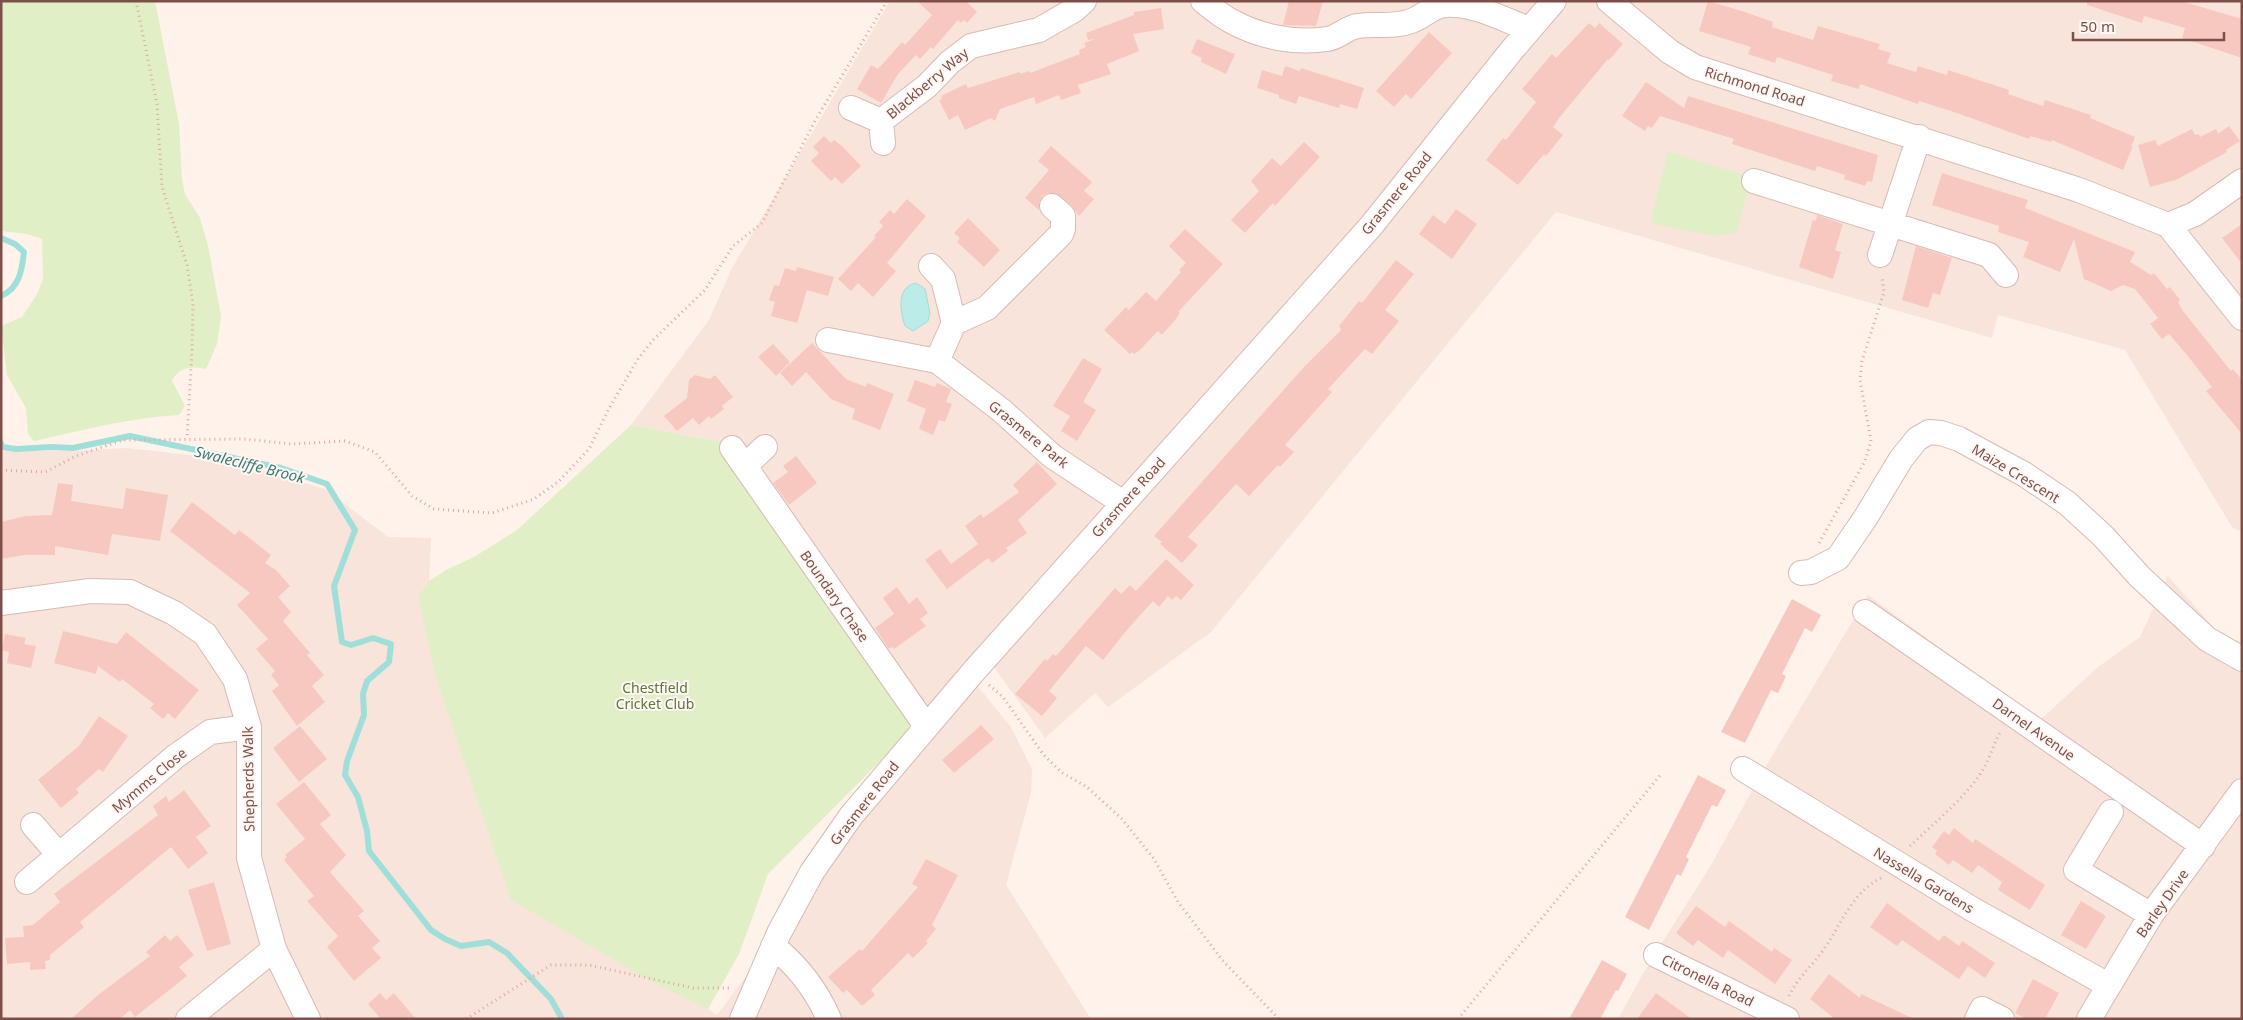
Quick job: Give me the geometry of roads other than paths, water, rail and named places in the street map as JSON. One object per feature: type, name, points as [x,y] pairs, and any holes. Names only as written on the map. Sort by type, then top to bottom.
[{"type":"street","name":"Blackberry Way","points":[[851,108],[882,132],[950,62],[971,46],[1039,30],[1074,10],[1084,1]]},
{"type":"street","points":[[1203,1],[1230,21],[1252,30],[1273,37],[1301,41],[1330,39],[1351,27],[1361,25],[1387,26],[1412,21],[1429,10],[1443,5],[1469,6],[1529,29]]},
{"type":"street","name":"Grasmere Road","points":[[742,1019],[773,946],[812,872],[851,816],[974,671],[1371,226],[1529,29],[1554,1]]},
{"type":"street","name":"Richmond Road","points":[[1609,1],[1670,52],[1695,67],[1919,137],[2079,190],[2168,225]]},
{"type":"street","points":[[1880,255],[1919,137]]},
{"type":"street","points":[[1754,181],[1989,254],[2006,275]]},
{"type":"street","points":[[2242,181],[2195,214],[2168,225],[2242,318]]},
{"type":"street","points":[[954,323],[987,308],[1060,234],[1063,228],[1063,216],[1052,206]]},
{"type":"street","points":[[931,266],[943,279],[954,323],[937,361]]},
{"type":"street","name":"Grasmere Park","points":[[828,340],[937,361],[1001,410],[1052,456],[1123,503]]},
{"type":"street","name":"Maize Crescent","points":[[1801,573],[1811,572],[1838,558],[1866,517],[1901,459],[1917,439],[1929,432],[1941,432],[1959,439],[2024,474],[2067,503],[2103,536],[2140,577],[2207,639],[2242,659]]},
{"type":"street","name":"Boundary Chase","points":[[765,447],[738,457],[926,726]]},
{"type":"street","name":"Shepherds Walk","points":[[1,603],[90,591],[130,592],[174,613],[205,634],[235,680],[249,727],[249,858],[274,949],[308,1019]]},
{"type":"street","name":"Darnel Avenue","points":[[1865,612],[2203,846]]},
{"type":"street","name":"Mymms Close","points":[[27,882],[176,756],[210,732],[249,727]]},
{"type":"street","name":"Nassella Gardens","points":[[1743,769],[1972,909],[2108,985]]},
{"type":"street","name":"Barley Drive","points":[[2089,1019],[2151,916],[2242,791]]},
{"type":"street","points":[[2111,812],[2076,870],[2151,916]]},
{"type":"street","points":[[33,825],[59,855]]},
{"type":"street","points":[[773,946],[792,961],[805,976],[822,1003],[829,1019]]},
{"type":"street","points":[[188,1019],[274,949]]},
{"type":"street","name":"Citronella Road","points":[[1656,955],[1787,1019]]},
{"type":"street","points":[[1977,1019],[1982,1009],[2002,1019]]},
{"type":"water","points":[[916,283],[925,289],[930,313],[928,321],[913,331],[905,326],[901,300],[905,289]]},
{"type":"waterway","name":"Swalecliffe Brook","points":[[1,238],[15,244],[24,252],[21,271],[16,283],[7,293],[1,296]]},
{"type":"waterway","name":"Swalecliffe Brook","points":[[1,443],[2,447],[17,449],[73,448],[130,436],[281,468],[327,484],[355,530],[334,586],[342,642],[351,645],[373,638],[391,644],[389,662],[367,681],[363,694],[364,715],[347,761],[345,775],[358,797],[367,831],[369,851],[431,930],[461,946],[489,942],[507,953],[551,999],[562,1019]]},
{"type":"park label","name":"Chestfield Cricket Club","points":[[655,696]]}]
